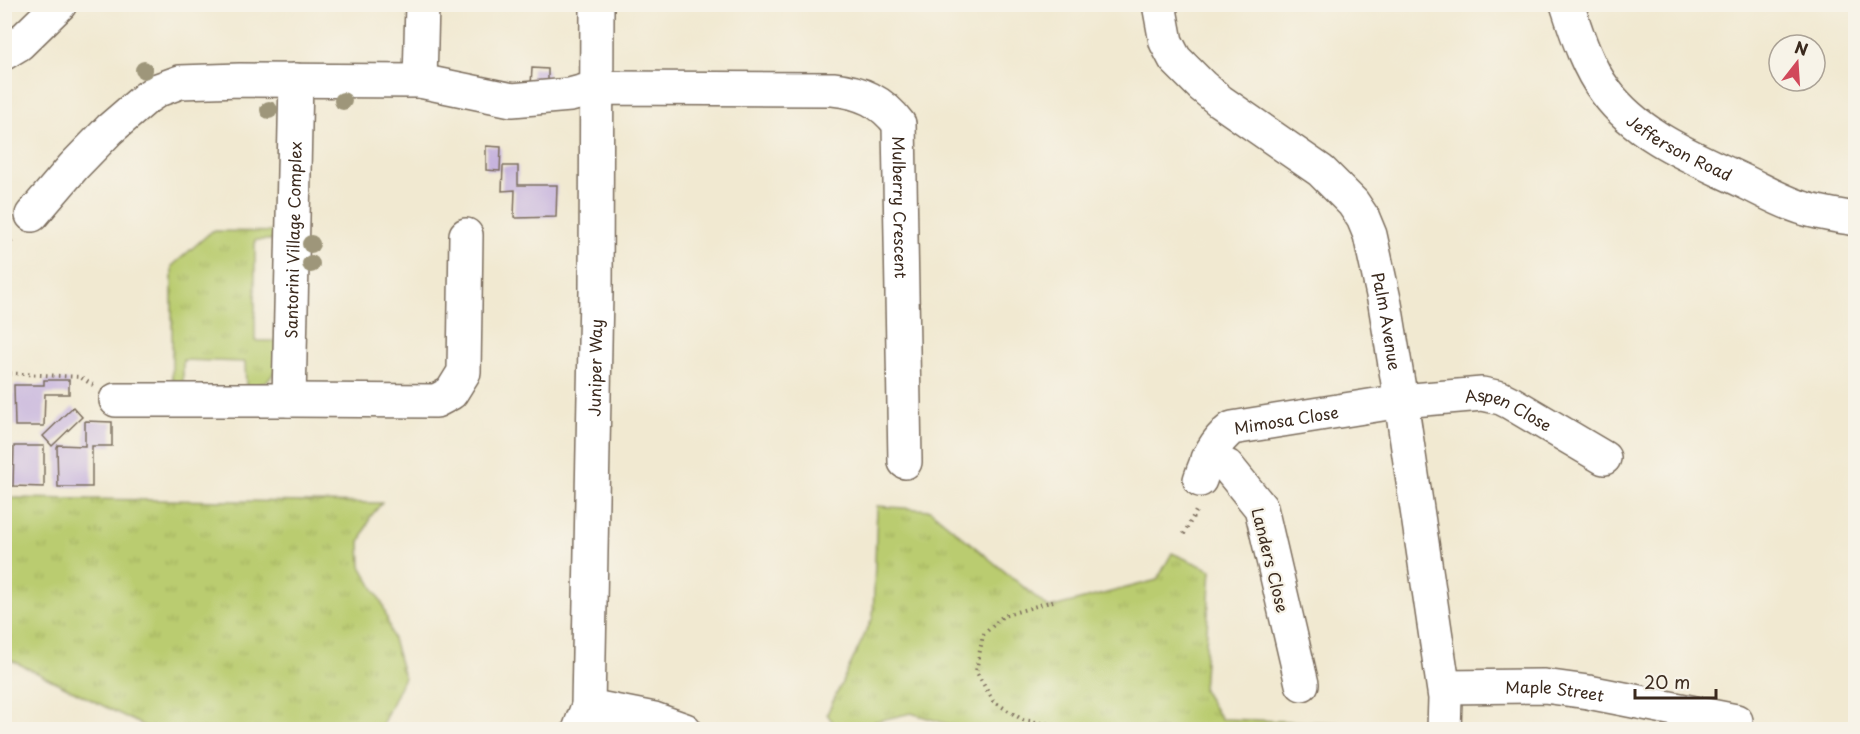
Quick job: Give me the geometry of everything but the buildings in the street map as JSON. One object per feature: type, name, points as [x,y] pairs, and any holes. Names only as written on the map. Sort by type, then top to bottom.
[{"type":"street","points":[[4,53],[20,44],[60,4]]},
{"type":"street","points":[[420,81],[422,4]]},
{"type":"street","name":"Juniper Way","points":[[584,718],[596,292],[597,4]]},
{"type":"street","name":"Palm Avenue","points":[[1158,4],[1166,42],[1175,59],[1184,69],[1220,100],[1321,171],[1348,197],[1363,219],[1370,235],[1385,304],[1401,401],[1444,687],[1444,729]]},
{"type":"street","name":"Jefferson Road","points":[[1567,4],[1581,47],[1593,72],[1606,93],[1634,122],[1679,151],[1793,205],[1856,219]]},
{"type":"street","name":"Santorini Village Complex","points":[[289,400],[296,80]]},
{"type":"street","points":[[32,215],[74,166],[110,129],[158,90],[185,81],[420,81],[512,100],[570,95],[596,88]]},
{"type":"street","name":"Mulberry Crescent","points":[[596,88],[833,88],[848,90],[874,100],[891,114],[899,124],[905,462]]},
{"type":"street","points":[[116,400],[436,401],[451,393],[464,372],[466,235]]},
{"type":"street","name":"Aspen Close","points":[[1401,401],[1482,394],[1500,398],[1604,459]]},
{"type":"street","name":"Mimosa Close","points":[[1203,469],[1220,439],[1232,428],[1401,401]]},
{"type":"street","name":"Landers Close","points":[[1203,469],[1227,466],[1261,508],[1302,684]]},
{"type":"street","name":"Maple Street","points":[[1444,687],[1544,686],[1588,692],[1736,721]]},
{"type":"street","points":[[584,718],[654,719],[685,729]]},
{"type":"path","points":[[4,373],[80,377],[116,400]]},
{"type":"path","points":[[1184,534],[1203,498],[1203,469]]},
{"type":"path","points":[[1053,601],[1003,616],[983,634],[976,671],[993,701],[1023,720],[1089,729]]},
{"type":"green space","points":[[212,231],[280,232],[280,240],[255,240],[255,341],[280,341],[274,373],[264,383],[256,386],[246,387],[245,362],[183,360],[183,385],[175,384],[172,378],[172,266]]},
{"type":"green space","points":[[5,498],[382,503],[371,516],[360,542],[361,566],[383,605],[404,677],[380,729],[150,729],[5,657]]},
{"type":"green space","points":[[877,506],[930,510],[1049,608],[1157,580],[1172,553],[1211,570],[1203,690],[1221,719],[1429,726],[1428,730],[967,730],[911,713],[838,730],[827,714],[873,617]]}]
